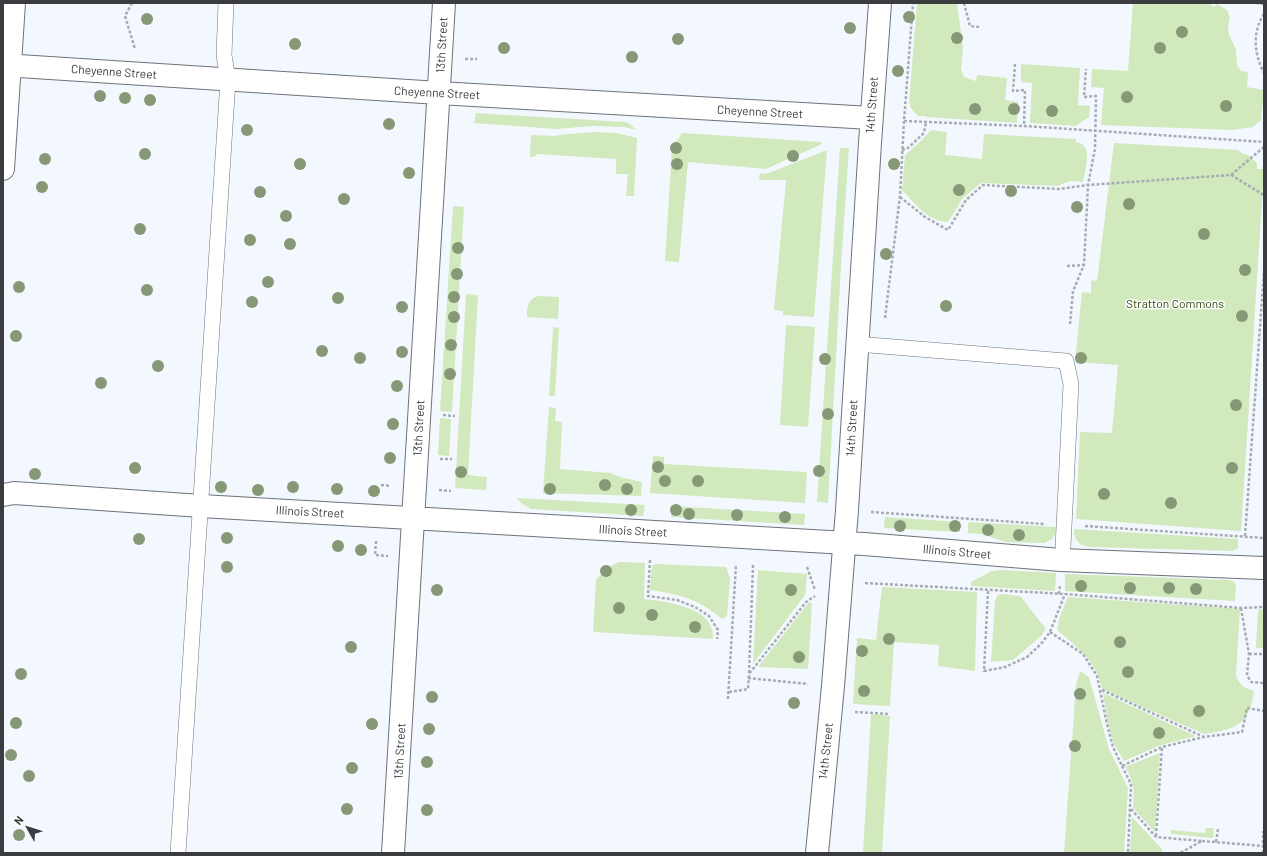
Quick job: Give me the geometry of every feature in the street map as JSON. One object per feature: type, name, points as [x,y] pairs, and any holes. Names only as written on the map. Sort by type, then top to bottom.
[{"type":"street","points":[[3,169],[6,65],[14,3]]},
{"type":"street","name":"13th Street","points":[[394,853],[444,3]]},
{"type":"street","name":"14th Street","points":[[817,853],[833,686],[844,543],[871,118],[880,3]]},
{"type":"street","name":"Cheyenne Street","points":[[6,65],[439,93],[871,118]]},
{"type":"street","name":"Illinois Street","points":[[3,495],[14,493],[201,506],[844,543],[1061,560],[1264,568]]},
{"type":"lane","points":[[178,853],[228,80],[224,55],[226,3]]},
{"type":"lane","points":[[857,344],[1066,361],[1071,384],[1063,547]]},
{"type":"path","points":[[132,3],[125,16],[135,52]]},
{"type":"path","points":[[882,346],[900,196],[913,3]]},
{"type":"path","points":[[964,3],[970,26],[980,27]]},
{"type":"path","points":[[1256,3],[1264,4]]},
{"type":"path","points":[[1264,14],[1256,34],[1255,51],[1264,73]]},
{"type":"path","points":[[461,58],[477,59]]},
{"type":"path","points":[[1015,64],[1013,90],[1025,90],[1024,126]]},
{"type":"path","points":[[1070,324],[1073,291],[1084,266],[1088,185],[1095,149],[1094,132],[1096,96],[1084,97],[1086,69]]},
{"type":"path","points":[[904,121],[1024,126],[1094,132],[1264,142]]},
{"type":"path","points":[[902,150],[908,148],[924,133],[926,122]]},
{"type":"path","points":[[1231,175],[1264,147]]},
{"type":"path","points":[[900,196],[926,217],[948,230],[966,200],[983,185],[1059,189],[1088,185],[1231,175],[1264,195]]},
{"type":"path","points":[[1067,266],[1084,266]]},
{"type":"path","points":[[1244,536],[1264,271]]},
{"type":"path","points":[[440,415],[455,416]]},
{"type":"path","points":[[438,458],[452,460]]},
{"type":"path","points":[[382,485],[391,486]]},
{"type":"path","points":[[436,490],[451,491]]},
{"type":"path","points":[[376,540],[375,555],[390,556]]},
{"type":"path","points":[[650,560],[648,596],[677,600],[704,613],[718,630],[717,639]]},
{"type":"path","points":[[728,699],[736,564]]},
{"type":"path","points":[[728,692],[748,689],[753,565]]},
{"type":"path","points":[[749,674],[806,602],[816,595],[807,567]]},
{"type":"path","points":[[864,583],[988,591],[1065,594],[1241,608],[1264,608]]},
{"type":"path","points":[[988,591],[984,671],[1005,667],[1027,657],[1041,644],[1050,632],[1065,594]]},
{"type":"path","points":[[1241,608],[1249,654],[1247,675],[1251,682],[1264,683]]},
{"type":"path","points":[[1050,632],[1083,654],[1098,676],[1108,730],[1113,747],[1131,784],[1128,853]]},
{"type":"path","points":[[1249,654],[1264,654]]},
{"type":"path","points":[[748,678],[807,684]]},
{"type":"path","points":[[1101,690],[1204,737]]},
{"type":"path","points":[[1122,766],[1162,747],[1204,737],[1242,732],[1247,708],[1264,710]]},
{"type":"path","points":[[854,712],[890,714]]},
{"type":"path","points":[[1156,837],[1162,747]]},
{"type":"path","points":[[1131,810],[1156,837],[1264,846]]},
{"type":"path","points":[[1216,842],[1218,829]]},
{"type":"path","points":[[1263,831],[1263,853]]},
{"type":"path","points":[[1180,853],[1202,841]]},
{"type":"green space","points":[[917,3],[957,3],[963,48],[961,69],[964,77],[976,81],[977,75],[1007,78],[1005,100],[1018,102],[1017,123],[918,116],[910,107],[909,103]]},
{"type":"green space","points":[[1133,3],[1201,3],[1204,5],[1205,3],[1209,3],[1214,7],[1217,4],[1227,10],[1230,18],[1228,26],[1229,35],[1236,49],[1237,65],[1241,71],[1248,72],[1247,87],[1264,90],[1261,120],[1253,127],[1232,130],[1101,125],[1104,88],[1091,87],[1092,69],[1128,71]]},
{"type":"green space","points":[[1021,64],[1080,68],[1078,105],[1090,106],[1089,117],[1076,126],[1030,123],[1032,83],[1021,82]]},
{"type":"green space","points":[[476,113],[625,122],[630,124],[636,130],[625,127],[592,126],[556,129],[474,123]]},
{"type":"green space","points":[[931,130],[947,132],[945,155],[982,159],[984,134],[1076,139],[1076,142],[1082,144],[1087,152],[1083,182],[1070,181],[1057,186],[981,183],[963,198],[948,222],[934,219],[922,211],[902,190],[905,155]]},
{"type":"green space","points":[[594,132],[617,133],[637,138],[634,196],[626,196],[628,174],[616,174],[616,159],[536,154],[536,156],[530,157],[531,135],[554,136]]},
{"type":"green space","points":[[682,133],[822,142],[822,144],[766,169],[688,162],[679,262],[665,261],[672,148]]},
{"type":"green space","name":"Stratton Commons","points":[[1114,143],[1238,150],[1243,154],[1248,155],[1257,163],[1257,169],[1264,169],[1241,531],[1076,519],[1080,432],[1112,433],[1118,365],[1075,362],[1082,292],[1091,293],[1091,280],[1097,281]]},
{"type":"green space","points":[[840,148],[849,148],[828,503],[817,502]]},
{"type":"green space","points":[[827,150],[814,317],[783,315],[783,311],[774,310],[786,180],[759,180],[760,173],[766,174]]},
{"type":"green space","points":[[453,206],[464,207],[452,412],[440,411]]},
{"type":"green space","points":[[466,294],[478,295],[468,475],[487,477],[486,490],[455,488]]},
{"type":"green space","points":[[539,296],[559,297],[558,319],[527,317],[527,310],[530,301]]},
{"type":"green space","points":[[786,325],[815,327],[808,427],[780,425]]},
{"type":"green space","points":[[553,327],[559,328],[555,396],[549,396]]},
{"type":"green space","points":[[549,407],[556,408],[555,421],[562,422],[560,469],[611,473],[620,477],[642,482],[641,496],[543,493]]},
{"type":"green space","points":[[440,418],[451,419],[449,456],[438,455]]},
{"type":"green space","points":[[653,456],[664,457],[664,464],[807,472],[805,503],[650,493]]},
{"type":"green space","points":[[517,498],[645,505],[643,516],[531,509],[521,503]]},
{"type":"green space","points":[[671,506],[805,514],[804,525],[671,517]]},
{"type":"green space","points":[[885,517],[960,522],[960,532],[884,528]]},
{"type":"green space","points":[[968,522],[1056,527],[1055,534],[1052,539],[1044,543],[1005,542],[982,534],[968,533]]},
{"type":"green space","points":[[1074,529],[1238,539],[1238,548],[1233,551],[1089,547],[1082,545],[1077,541]]},
{"type":"green space","points":[[619,562],[645,563],[644,599],[672,603],[692,609],[707,620],[712,628],[713,639],[593,632],[596,580],[608,567]]},
{"type":"green space","points":[[655,564],[726,567],[730,578],[727,616],[722,619],[697,602],[688,598],[650,590],[652,566]]},
{"type":"green space","points":[[758,570],[807,574],[805,595],[753,664]]},
{"type":"green space","points":[[1001,570],[1056,573],[1055,591],[971,586],[971,582],[992,571]]},
{"type":"green space","points":[[1065,574],[1229,580],[1236,584],[1235,601],[1065,591]]},
{"type":"green space","points":[[882,587],[977,592],[975,671],[938,666],[939,645],[894,642],[890,706],[853,704],[857,638],[876,640]]},
{"type":"green space","points":[[1001,594],[1020,596],[1046,629],[1041,636],[1013,660],[991,662],[995,601],[997,596]]},
{"type":"green space","points":[[1068,597],[1240,609],[1236,676],[1243,686],[1254,691],[1249,711],[1245,718],[1232,727],[1204,734],[1102,689],[1091,662],[1079,649],[1057,630],[1060,616]]},
{"type":"green space","points":[[809,602],[812,604],[808,669],[758,667]]},
{"type":"green space","points":[[1258,609],[1264,610],[1264,648],[1256,648]]},
{"type":"green space","points":[[1080,671],[1089,677],[1109,749],[1128,788],[1124,853],[1064,853],[1076,685]]},
{"type":"green space","points":[[1103,693],[1196,736],[1161,745],[1124,761],[1114,744],[1108,724]]},
{"type":"green space","points":[[871,714],[890,716],[882,853],[863,853]]},
{"type":"green space","points":[[1160,753],[1155,832],[1133,808],[1133,787],[1131,777],[1125,767]]},
{"type":"green space","points":[[1132,817],[1162,849],[1162,853],[1130,853]]},
{"type":"green space","points":[[1206,828],[1214,828],[1213,838],[1171,834],[1171,830],[1205,833]]}]
